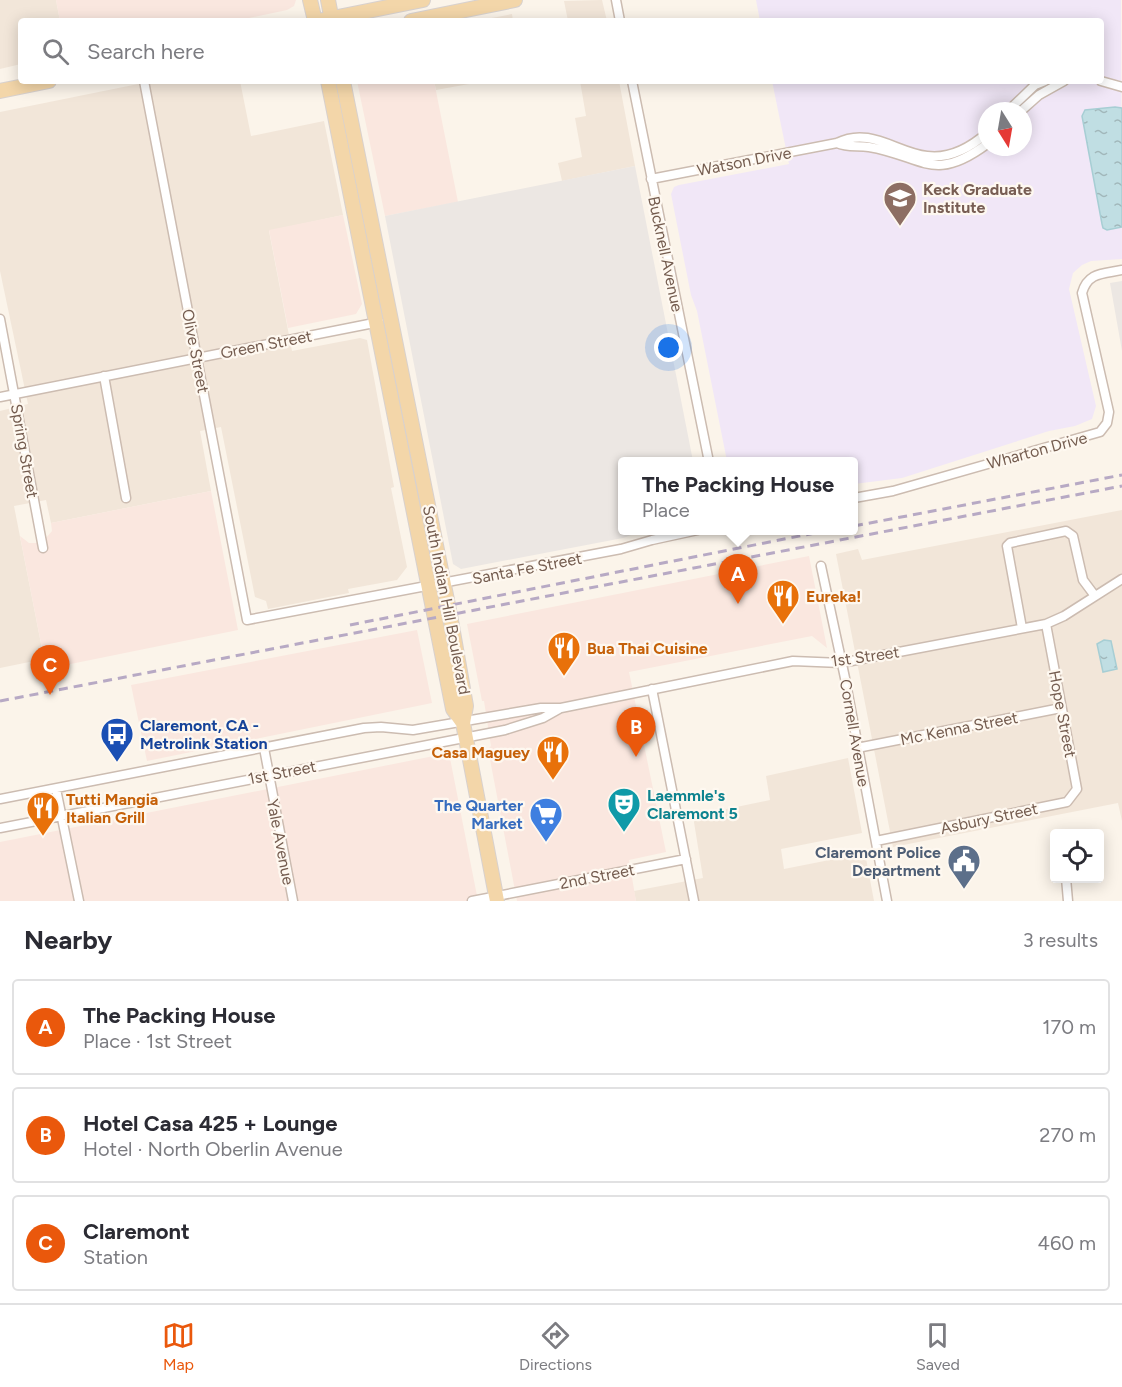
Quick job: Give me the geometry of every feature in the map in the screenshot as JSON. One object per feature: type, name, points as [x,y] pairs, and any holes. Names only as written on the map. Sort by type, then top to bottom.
[{"type":"main road","points":[[310,0],[323,18]]},
{"type":"main road","points":[[324,18],[328,0]]},
{"type":"main road","points":[[334,18],[423,0]]},
{"type":"main road","points":[[421,18],[466,5],[515,0]]},
{"type":"main road","points":[[0,91],[34,84]]},
{"type":"main road","name":"South Indian Hill Boulevard","points":[[329,84],[453,709],[462,723]]},
{"type":"main road","name":"South Indian Hill Boulevard","points":[[344,84],[444,584],[466,706],[462,723]]},
{"type":"main road","points":[[462,723],[496,899]]},
{"type":"street","points":[[616,0],[619,18]]},
{"type":"street","points":[[1104,82],[1122,87]]},
{"type":"street","name":"Olive Street","points":[[145,84],[247,620]]},
{"type":"street","name":"Bucknell Avenue","points":[[633,84],[708,457]]},
{"type":"street","points":[[1017,102],[1038,84]]},
{"type":"street","points":[[1031,102],[1038,95],[1058,84]]},
{"type":"street","name":"Watson Drive","points":[[651,179],[837,143],[846,138],[870,138],[927,156],[952,154],[978,140]]},
{"type":"street","name":"Watson Drive","points":[[837,143],[846,147],[868,147],[927,165],[953,164],[978,150]]},
{"type":"street","name":"Wharton Drive","points":[[858,497],[893,491],[1100,432],[1107,423],[1109,412],[1082,292],[1084,282],[1094,275],[1122,270]]},
{"type":"street","name":"Spring Street","points":[[0,319],[43,548]]},
{"type":"street","name":"Green Street","points":[[0,397],[391,320]]},
{"type":"street","points":[[104,376],[126,498]]},
{"type":"street","points":[[1022,628],[1007,546],[1010,543],[1066,531],[1073,536],[1083,580],[1095,597]]},
{"type":"street","name":"Santa Fe Street","points":[[247,620],[429,587],[621,549],[678,535]]},
{"type":"street","name":"Cornell Avenue","points":[[821,566],[842,663],[887,901]]},
{"type":"street","name":"1st Street","points":[[0,799],[364,728],[381,726],[413,730],[541,708],[561,708],[793,661],[842,663],[1046,624],[1064,616],[1122,579]]},
{"type":"street","name":"Hope Street","points":[[1046,624],[1077,789],[1067,802]]},
{"type":"street","points":[[652,689],[694,901]]},
{"type":"street","name":"1st Street","points":[[0,828],[522,726],[561,708]]},
{"type":"street","name":"Mc Kenna Street","points":[[857,748],[1061,708]]},
{"type":"street","name":"Yale Avenue","points":[[264,748],[293,901]]},
{"type":"street","points":[[56,789],[79,901]]},
{"type":"street","name":"Asbury Street","points":[[876,841],[1067,802]]},
{"type":"street","name":"2nd Street","points":[[472,901],[496,899],[686,859]]},
{"type":"street","points":[[1066,883],[1068,901]]},
{"type":"shaded area","points":[[0,0],[56,0],[59,18],[18,18],[18,65],[0,69]]},
{"type":"shaded area","points":[[56,0],[296,0],[294,6],[287,10],[249,18],[59,18]]},
{"type":"shaded area","points":[[602,0],[606,18],[567,18],[564,1]]},
{"type":"shaded area","name":"Keck Graduate Institute","points":[[756,0],[1121,0],[1122,259],[1091,261],[1082,265],[1073,273],[1069,289],[1096,406],[1092,419],[902,478],[858,484],[858,457],[726,457],[671,194],[674,187],[789,164],[773,84],[1104,84],[1104,18],[759,18]]},
{"type":"shaded area","points":[[512,14],[513,18],[491,18]]},
{"type":"shaded area","points":[[138,84],[241,84],[251,136],[324,121],[343,215],[269,231],[292,351],[360,338],[367,340],[394,487],[391,488],[407,567],[397,580],[348,589],[349,593],[268,609],[266,601],[255,597],[221,427],[200,431],[211,491],[51,523],[46,500],[14,506],[44,659],[0,668],[0,411],[28,404],[0,271],[0,112]]},
{"type":"shaded area","points":[[358,84],[435,84],[458,202],[385,216]]},
{"type":"shaded area","points":[[435,84],[469,84],[436,90]]},
{"type":"shaded area","points":[[581,84],[620,84],[635,166],[562,181],[558,163],[582,157],[575,118],[586,116]]},
{"type":"shaded area","points":[[635,166],[692,457],[618,457],[618,535],[631,535],[461,569],[453,564],[385,216]]},
{"type":"shaded area","points":[[343,215],[362,304],[356,314],[288,328],[269,230]]},
{"type":"shaded area","points":[[1122,281],[1122,351],[1110,283]]},
{"type":"shaded area","points":[[211,491],[238,630],[46,669],[20,536],[29,543],[39,543],[52,531],[51,523]]},
{"type":"shaded area","points":[[1122,510],[1122,821],[1118,803],[893,847],[836,554],[858,549],[862,560]]},
{"type":"shaded area","points":[[809,556],[827,648],[812,636],[629,672],[666,852],[629,860],[636,901],[517,901],[488,749],[491,746],[484,701],[482,701],[467,624]]},
{"type":"shaded area","points":[[417,630],[432,703],[147,761],[131,685]]},
{"type":"shaded area","points":[[449,753],[478,901],[0,901],[0,842]]},
{"type":"shaded area","points":[[848,758],[862,833],[781,849],[784,869],[865,853],[874,901],[636,901],[634,891],[703,878],[693,816],[770,800],[766,776]]},
{"type":"water","points":[[1122,108],[1122,227],[1107,230],[1102,224],[1082,116],[1085,110]]},
{"type":"water","points":[[1104,640],[1111,641],[1117,669],[1103,672],[1097,644]]},
{"type":"railway","points":[[858,525],[1122,475]]},
{"type":"railway","points":[[0,701],[1122,486]]},
{"type":"railway","points":[[350,625],[805,535]]},
{"type":"place","name":"Keck Graduate Institute","points":[[900,227]]},
{"type":"place","name":"The Packing House","points":[[738,604]]},
{"type":"place","name":"Eureka!","points":[[783,625]]},
{"type":"place","name":"Bua Thai Cuisine","points":[[564,677]]},
{"type":"place","name":"Claremont","points":[[50,695]]},
{"type":"place","name":"Hotel Casa 425 + Lounge","points":[[636,757]]},
{"type":"place","name":"Claremont, CA - Metrolink Station","points":[[117,763]]},
{"type":"place","name":"Casa Maguey","points":[[553,781]]},
{"type":"place","name":"Laemmle's Claremont 5","points":[[624,833]]},
{"type":"place","name":"Tutti Mangia Italian Grill","points":[[43,837]]},
{"type":"place","name":"The Quarter Market","points":[[546,843]]},
{"type":"place","name":"Claremont Police Department","points":[[964,890]]}]
